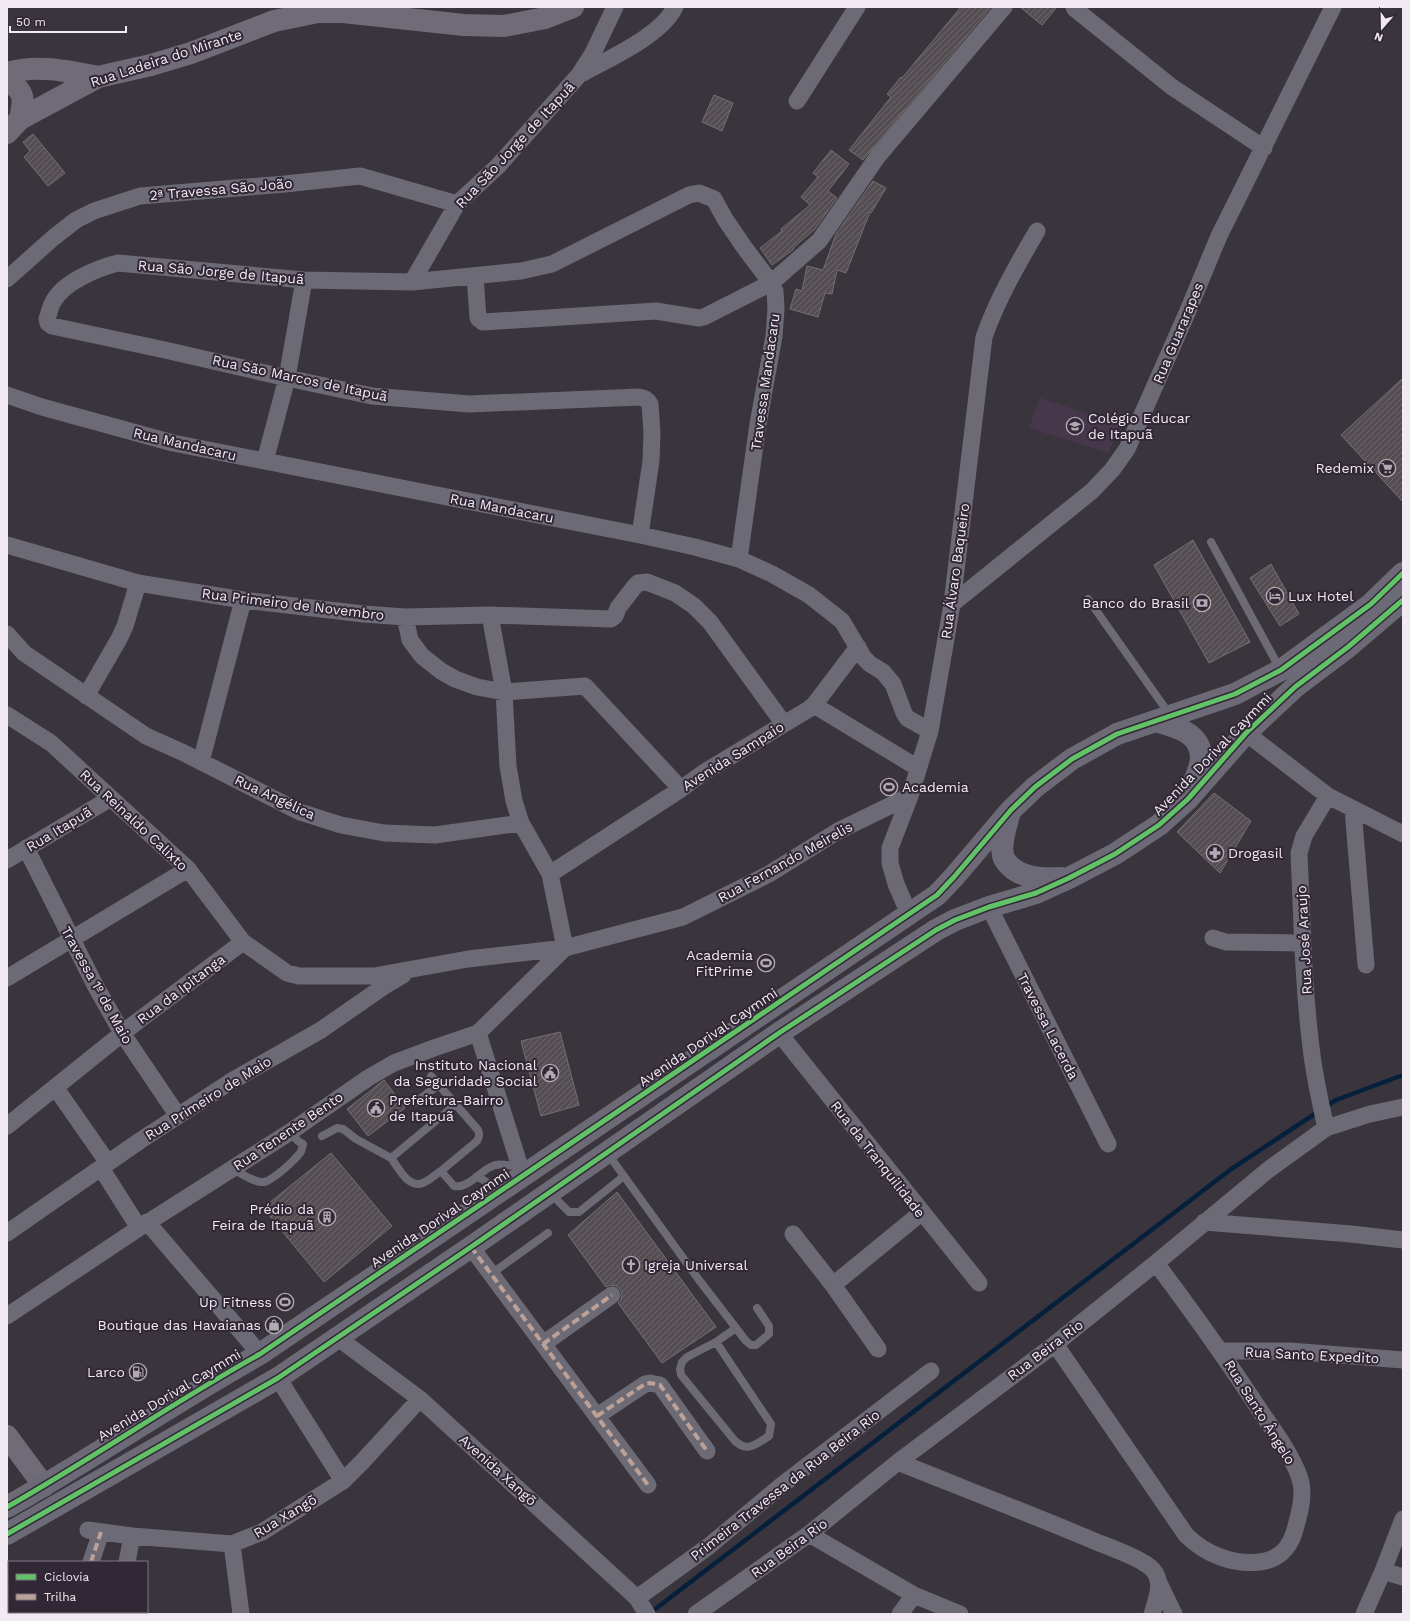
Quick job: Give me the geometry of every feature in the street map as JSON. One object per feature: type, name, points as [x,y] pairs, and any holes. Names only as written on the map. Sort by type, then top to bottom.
[{"type":"main road","name":"Avenida Dorival Caymmi","points":[[7,1507],[260,1354],[494,1197],[523,1171],[909,914],[941,891],[1011,810],[1035,787],[1072,759],[1117,734],[1235,694],[1281,670],[1371,604],[1403,573]]},
{"type":"main road","name":"Avenida Dorival Caymmi","points":[[7,1534],[278,1378],[779,1033],[936,930],[955,920],[989,907],[1036,893],[1069,878],[1115,854],[1159,825],[1188,799],[1246,733],[1295,687],[1348,647],[1403,600]]},
{"type":"main road","points":[[1163,718],[1194,738],[1199,746],[1201,756],[1199,766],[1188,799]]},
{"type":"main road","points":[[1011,810],[1002,846],[1003,857],[1010,867],[1020,874],[1034,877],[1069,878]]},
{"type":"street","name":"Rua Ladeira do Mirante","points":[[13,126],[98,77],[151,65],[191,52],[274,21],[318,12],[343,12],[464,25],[504,26],[545,18],[573,7]]},
{"type":"street","name":"Rua São Jorge de Itapuã","points":[[412,282],[457,204],[498,166],[579,75],[593,54],[615,7]]},
{"type":"street","points":[[579,75],[662,26],[675,7]]},
{"type":"street","points":[[797,101],[857,7]]},
{"type":"street","points":[[475,276],[478,318],[484,322],[656,311],[693,318],[704,318],[772,283],[819,241],[878,156],[1004,7]]},
{"type":"street","points":[[1074,7],[1172,88],[1264,148]]},
{"type":"street","name":"Rua Guararapes","points":[[952,604],[1092,491],[1112,470],[1123,454],[1184,320],[1219,236],[1333,7]]},
{"type":"street","points":[[7,73],[30,68],[60,70],[98,77]]},
{"type":"street","points":[[7,81],[22,94],[24,101],[13,126]]},
{"type":"street","name":"2ª Travessa São João","points":[[7,279],[53,238],[76,220],[94,211],[140,196],[360,176],[457,204]]},
{"type":"street","name":"Rua São Jorge de Itapuã","points":[[102,267],[118,264],[304,280],[412,282],[521,271],[552,264],[689,195],[699,193],[714,199]]},
{"type":"street","name":"Travessa Mandacaru","points":[[714,199],[725,219],[744,247],[772,283],[775,291],[776,309],[774,336],[758,424],[739,560]]},
{"type":"street","name":"Rua Álvaro Baqueiro","points":[[909,914],[896,884],[890,862],[890,848],[910,796],[930,731],[952,604],[984,337],[1019,261],[1037,231]]},
{"type":"street","name":"Rua São Marcos de Itapuã","points":[[102,267],[82,276],[59,293],[53,301],[48,322],[52,326],[372,396],[469,404],[644,398],[648,400],[650,404],[652,433],[651,461],[640,535]]},
{"type":"street","points":[[265,461],[287,378],[304,280]]},
{"type":"street","name":"Rua Mandacaru","points":[[7,395],[42,407],[173,443],[695,546],[739,560],[772,574],[809,595],[842,621],[870,664],[883,672],[893,684],[907,718],[930,731]]},
{"type":"street","name":"Rua Primeiro de Novembro","points":[[7,545],[138,583],[243,600],[364,614],[405,617],[490,615],[611,619],[614,618],[618,608],[638,583],[647,582],[675,593],[694,606],[710,622],[784,724]]},
{"type":"street","points":[[86,696],[125,626],[138,583]]},
{"type":"street","points":[[201,762],[243,600]]},
{"type":"street","points":[[490,615],[504,692],[508,766],[514,801],[521,823],[550,874],[565,948]]},
{"type":"street","points":[[405,617],[410,640],[422,656],[441,671],[455,679],[477,687],[504,692],[585,686],[681,789]]},
{"type":"street","name":"Rua Angélica","points":[[7,634],[24,654],[146,736],[300,812],[341,825],[384,833],[435,835],[521,823]]},
{"type":"street","points":[[858,647],[814,705],[918,768]]},
{"type":"street","name":"Avenida Sampaio","points":[[550,874],[681,789],[703,773],[814,705]]},
{"type":"street","name":"Rua Reinaldo Calixto","points":[[7,716],[51,743],[111,798],[188,869],[243,942],[287,973],[299,976],[374,976],[414,969]]},
{"type":"street","points":[[1246,733],[1328,796],[1353,809],[1400,828]]},
{"type":"street","name":"Rua Fernando Meirelis","points":[[414,969],[468,959],[565,948],[683,917],[769,874],[838,831],[910,796]]},
{"type":"street","name":"Rua José Araujo","points":[[1324,1123],[1317,1091],[1311,1047],[1302,943],[1299,853],[1304,836],[1328,796]]},
{"type":"street","name":"Rua Itapuã","points":[[7,860],[111,798]]},
{"type":"street","points":[[1353,809],[1366,965]]},
{"type":"street","name":"Travessa 1º de Maio","points":[[26,848],[94,985],[122,1033],[178,1116]]},
{"type":"street","points":[[7,978],[188,869]]},
{"type":"street","name":"Travessa Lacerda","points":[[989,907],[1108,1144]]},
{"type":"street","points":[[1214,938],[1226,942],[1302,943]]},
{"type":"street","name":"Rua da Ipitanga","points":[[7,1126],[122,1033],[243,942]]},
{"type":"street","name":"Rua Tenente Bento","points":[[7,1316],[143,1225],[290,1132],[322,1109],[394,1063],[478,1033],[565,948]]},
{"type":"street","name":"Rua Primeiro de Maio","points":[[7,1233],[104,1165],[230,1082],[321,1030],[383,987],[414,969]]},
{"type":"street","points":[[478,1033],[523,1171]]},
{"type":"street","name":"Rua da Tranquilidade","points":[[779,1033],[921,1213],[979,1283]]},
{"type":"street","points":[[55,1087],[143,1225],[260,1354]]},
{"type":"street","name":"Rua Beira Rio","points":[[701,1613],[809,1534],[898,1462],[1055,1344],[1156,1263],[1324,1123],[1403,1107]]},
{"type":"street","points":[[833,1285],[921,1213]]},
{"type":"street","points":[[1204,1222],[1351,1234],[1403,1240]]},
{"type":"street","points":[[793,1234],[833,1285],[878,1349]]},
{"type":"street","points":[[470,1247],[648,1485]]},
{"type":"street","name":"Rua Santo Ângelo","points":[[1055,1344],[1190,1539],[1215,1556],[1234,1561],[1259,1562],[1273,1559],[1285,1550],[1292,1538],[1299,1517],[1302,1494],[1300,1477],[1281,1442],[1221,1351],[1156,1263]]},
{"type":"street","points":[[543,1344],[612,1296]]},
{"type":"street","name":"Avenida Xangõ","points":[[338,1338],[420,1399],[641,1604]]},
{"type":"street","name":"Rua Santo Expedito","points":[[1221,1351],[1290,1351],[1403,1360]]},
{"type":"street","name":"Primeira Travessa da Rua Beira Rio","points":[[641,1604],[782,1485],[931,1371]]},
{"type":"street","points":[[278,1378],[342,1481]]},
{"type":"street","points":[[597,1416],[645,1384],[660,1385],[707,1451]]},
{"type":"street","name":"Rua Xangõ","points":[[91,1561],[95,1531],[132,1536],[232,1544],[262,1532],[342,1481],[362,1462],[420,1399]]},
{"type":"street","points":[[7,1436],[44,1486]]},
{"type":"street","points":[[898,1462],[1069,1530],[1134,1559],[1154,1570],[1174,1614]]},
{"type":"street","points":[[1364,1614],[1383,1571],[1403,1519]]},
{"type":"street","points":[[809,1534],[914,1595],[960,1614]]},
{"type":"street","points":[[127,1561],[132,1536]]},
{"type":"street","points":[[232,1544],[242,1614]]},
{"type":"street","points":[[1383,1571],[1403,1577]]},
{"type":"street","points":[[1152,1614],[1157,1598],[1159,1583]]},
{"type":"street","points":[[900,1614],[914,1595]]},
{"type":"lane","points":[[1211,542],[1281,670]]},
{"type":"lane","points":[[1088,599],[1163,718]]},
{"type":"lane","points":[[322,1136],[337,1128],[343,1129],[356,1139],[391,1158],[408,1181],[417,1184],[423,1183],[441,1171],[477,1141],[479,1137],[478,1130],[431,1076]]},
{"type":"lane","points":[[414,1103],[438,1085]]},
{"type":"lane","points":[[391,1158],[455,1105]]},
{"type":"lane","points":[[232,1169],[256,1181],[263,1182],[269,1180],[293,1161],[301,1152],[303,1144],[290,1132]]},
{"type":"lane","points":[[607,1152],[699,1280],[746,1341],[751,1345],[756,1345],[769,1334],[769,1326],[757,1308]]},
{"type":"lane","points":[[441,1171],[454,1186],[462,1186],[497,1164],[523,1171]]},
{"type":"lane","points":[[549,1192],[568,1212],[580,1212],[624,1176]]},
{"type":"lane","points":[[476,1177],[484,1179],[491,1186],[494,1197]]},
{"type":"lane","points":[[491,1274],[548,1234]]},
{"type":"lane","points":[[716,1342],[772,1424],[769,1436],[752,1447],[739,1444],[735,1441],[681,1375],[680,1369],[682,1362],[687,1357],[716,1342],[736,1328]]},
{"type":"shaded area","name":"Colégio Educar de Itapuã","points":[[1040,398],[1120,424],[1109,453],[1029,428]]},
{"type":"building","points":[[961,7],[991,7],[863,160],[849,150],[891,97],[887,94]]},
{"type":"building","points":[[1020,7],[1057,7],[1042,25]]},
{"type":"building","points":[[714,95],[733,103],[722,131],[702,122]]},
{"type":"building","points":[[33,134],[65,173],[48,186],[24,157],[30,151],[23,142]]},
{"type":"building","points":[[831,150],[849,164],[828,191],[837,198],[815,229],[793,248],[794,249],[772,265],[760,248],[782,231],[781,229],[810,205],[801,197],[818,177],[813,173]]},
{"type":"building","points":[[873,181],[886,188],[871,213],[870,212],[846,273],[837,270],[832,294],[825,293],[818,317],[790,309],[796,289],[802,291],[807,266],[823,270],[836,234]]},
{"type":"building","name":"Redemix","points":[[1403,378],[1403,502],[1341,435]]},
{"type":"building","name":"Banco do Brasil","points":[[1193,540],[1250,642],[1209,663],[1154,565]]},
{"type":"building","name":"Lux Hotel","points":[[1271,564],[1299,614],[1280,626],[1250,578]]},
{"type":"building","name":"Drogasil","points":[[1214,793],[1251,821],[1220,873],[1177,832]]},
{"type":"building","name":"Instituto Nacional da Seguridade Social","points":[[560,1032],[579,1105],[541,1116],[521,1041]]},
{"type":"building","name":"Prefeitura-Bairro de Itapuã","points":[[384,1080],[405,1108],[368,1136],[347,1109]]},
{"type":"building","name":"Prédio da Feira de Itapuã","points":[[331,1153],[392,1226],[324,1282],[263,1208]]},
{"type":"building","name":"Igreja Universal","points":[[617,1192],[716,1327],[662,1363],[618,1303],[621,1300],[622,1294],[620,1289],[611,1285],[606,1287],[568,1235]]},
{"type":"waterway","points":[[1325,1107],[1336,1100],[1403,1075]]},
{"type":"waterway","points":[[650,1613],[1230,1170],[1319,1111]]},
{"type":"marked path","points":[[471,1247],[648,1485]]},
{"type":"marked path","points":[[543,1344],[612,1295]]},
{"type":"marked path","points":[[597,1416],[645,1384],[650,1383],[660,1385],[707,1451]]},
{"type":"marked path","points":[[91,1561],[101,1532]]},
{"type":"cycle path","points":[[7,1507],[196,1391],[260,1354],[937,895],[1011,810],[1035,787],[1072,759],[1117,734],[1235,694],[1281,670],[1371,604],[1403,573]]},
{"type":"cycle path","points":[[7,1534],[278,1378],[471,1247],[779,1033],[936,930],[955,920],[989,907],[1036,893],[1069,878],[1115,854],[1159,825],[1188,799],[1246,733],[1295,687],[1348,647],[1403,600]]},
{"type":"place","name":"Colégio Educar de Itapuã","points":[[1075,426]]},
{"type":"place","name":"Redemix","points":[[1387,468]]},
{"type":"place","name":"Lux Hotel","points":[[1275,596]]},
{"type":"place","name":"Banco do Brasil","points":[[1202,603]]},
{"type":"place","name":"Academia","points":[[889,787]]},
{"type":"place","name":"Drogasil","points":[[1215,853]]},
{"type":"place","name":"Academia FitPrime","points":[[766,963]]},
{"type":"place","name":"Instituto Nacional da Seguridade Social","points":[[550,1073]]},
{"type":"place","name":"Prefeitura-Bairro de Itapuã","points":[[376,1108]]},
{"type":"place","name":"Prédio da Feira de Itapuã","points":[[327,1217]]},
{"type":"place","name":"Igreja Universal","points":[[631,1265]]},
{"type":"place","name":"Up Fitness","points":[[285,1302]]},
{"type":"place","name":"Boutique das Havaianas","points":[[274,1325]]},
{"type":"place","name":"Larco","points":[[138,1372]]}]
